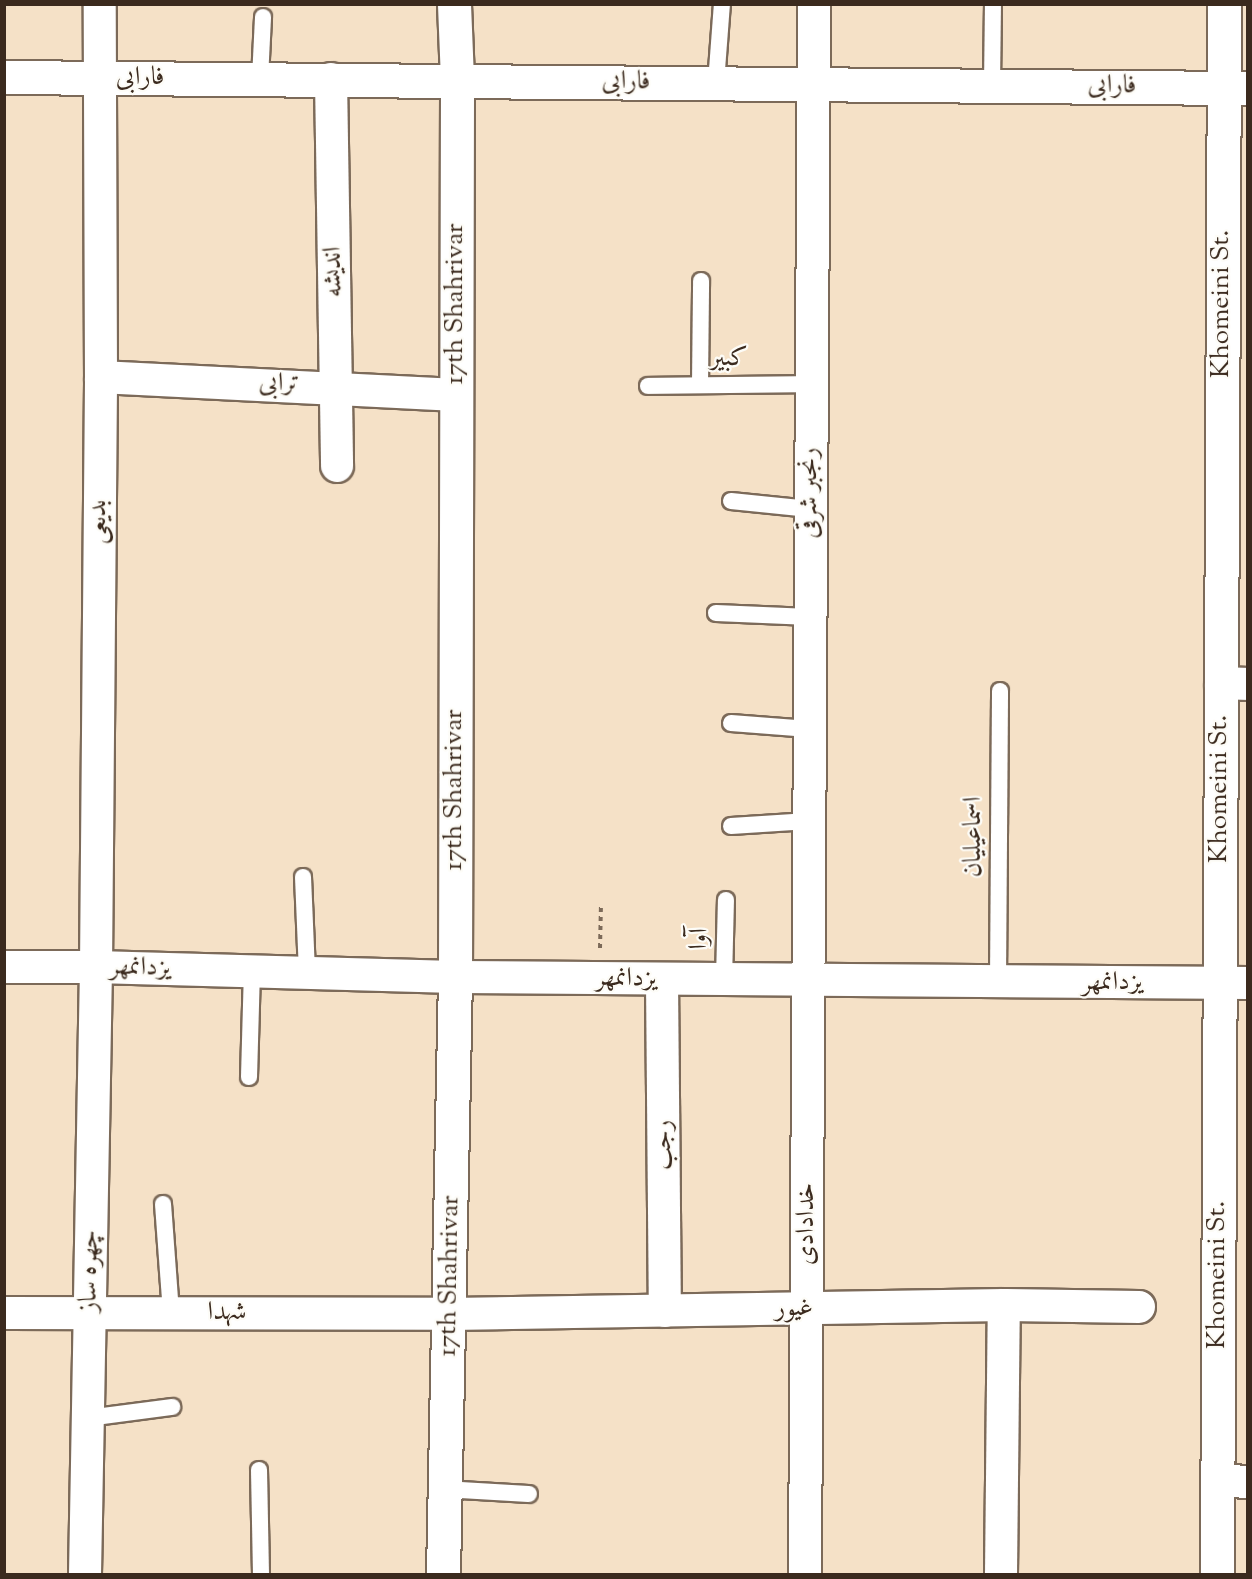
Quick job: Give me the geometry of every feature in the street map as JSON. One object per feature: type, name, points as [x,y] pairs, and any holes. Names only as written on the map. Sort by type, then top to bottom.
[{"type":"street","name":"بدیعی","points":[[96,967],[101,377],[100,4]]},
{"type":"street","name":"17th Shahrivar","points":[[443,1575],[455,977],[457,79],[454,4]]},
{"type":"street","name":"رنجبر شرقی","points":[[808,981],[814,4]]},
{"type":"street","name":"Khomeini St.","points":[[1217,1575],[1233,1481],[1235,88],[1224,4]]},
{"type":"street","name":"فارابی","points":[[4,77],[457,79],[1235,88]]},
{"type":"street","name":"اندیشه","points":[[331,79],[337,466]]},
{"type":"street","name":"ترابی","points":[[101,377],[456,394]]},
{"type":"street","name":"یزدانمهر","points":[[4,967],[724,981],[1233,983]]},
{"type":"street","name":"چهره ساز","points":[[85,1575],[96,967]]},
{"type":"street","name":"رجب","points":[[662,980],[665,1311]]},
{"type":"street","name":"خدادادی","points":[[805,1575],[808,981]]},
{"type":"street","name":"غیور","points":[[450,1314],[1004,1305],[1139,1307]]},
{"type":"street","points":[[1001,1575],[1004,1305]]},
{"type":"street","name":"شهدا","points":[[4,1312],[450,1314]]},
{"type":"lane","points":[[716,83],[722,4]]},
{"type":"lane","points":[[992,85],[993,4]]},
{"type":"lane","points":[[260,79],[263,17]]},
{"type":"lane","points":[[700,385],[701,281]]},
{"type":"lane","name":"کبیر","points":[[648,386],[811,384]]},
{"type":"lane","points":[[731,501],[810,509]]},
{"type":"lane","points":[[716,613],[810,617]]},
{"type":"lane","name":"اسماعیلیان","points":[[998,982],[1000,692]]},
{"type":"lane","points":[[732,723],[809,729]]},
{"type":"lane","points":[[731,826],[809,821]]},
{"type":"lane","points":[[303,877],[307,974]]},
{"type":"lane","name":"آوا","points":[[724,981],[726,900]]},
{"type":"lane","points":[[249,1077],[252,972]]},
{"type":"lane","points":[[163,1204],[171,1313]]},
{"type":"lane","points":[[88,1418],[172,1407]]},
{"type":"lane","points":[[259,1470],[261,1575]]},
{"type":"lane","points":[[443,1489],[529,1494]]},
{"type":"path","points":[[600,979],[601,904]]}]
